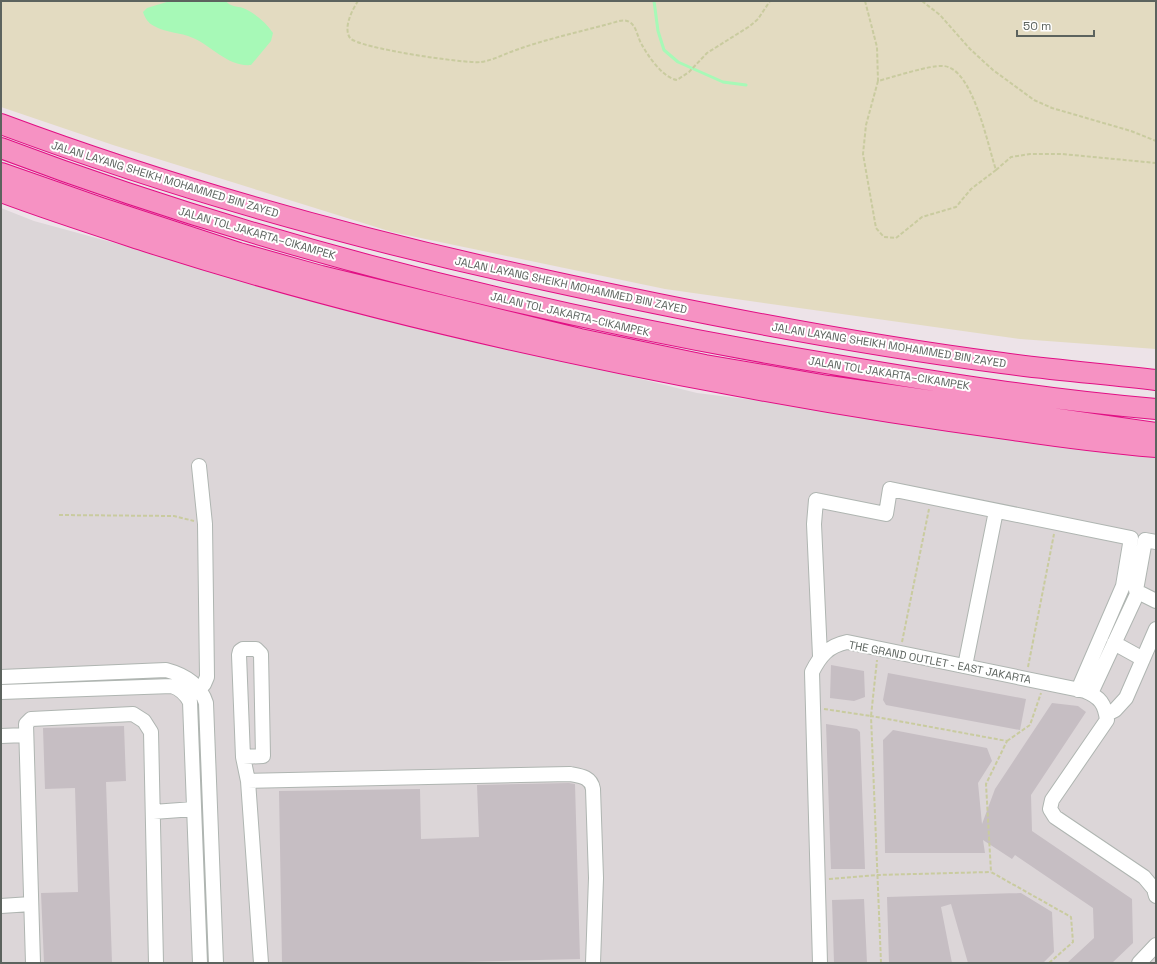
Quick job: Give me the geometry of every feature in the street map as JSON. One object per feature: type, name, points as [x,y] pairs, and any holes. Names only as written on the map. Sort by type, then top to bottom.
[{"type":"highway","name":"JALAN LAYANG SHEIKH MOHAMMED BIN ZAYED","points":[[1,124],[70,150],[233,202],[446,258],[621,297],[774,327],[1001,363],[1156,380]]},
{"type":"highway","name":"JALAN TOL JAKARTA–CIKAMPEK","points":[[1,148],[111,188],[210,221],[291,245],[483,294],[664,335],[778,356],[943,383],[1108,405],[1156,409]]},
{"type":"highway","name":"JALAN TOL JAKARTA–CIKAMPEK","points":[[1,173],[116,213],[313,274],[580,339],[705,365],[820,384],[1156,433]]},
{"type":"highway","points":[[1,192],[40,207],[204,260],[374,308],[554,351],[790,396],[943,420],[1116,444],[1156,447]]},
{"type":"street","points":[[187,697],[200,688],[207,677],[205,524],[199,466]]},
{"type":"street","points":[[820,656],[814,524],[816,500],[886,514],[890,489],[1131,538],[1123,586],[1089,693]]},
{"type":"street","points":[[965,666],[996,511]]},
{"type":"street","points":[[1089,693],[1116,650],[1138,592],[1136,590],[1145,540],[1156,542]]},
{"type":"street","points":[[1138,592],[1156,601]]},
{"type":"street","points":[[1107,714],[1115,710],[1126,698],[1156,629]]},
{"type":"street","name":"THE GRAND OUTLET - EAST JAKARTA","points":[[820,963],[812,672],[820,656],[836,644],[847,642],[1089,693]]},
{"type":"street","points":[[243,757],[263,756],[261,654],[256,649],[243,649],[240,651],[239,655],[243,757],[248,781],[261,963]]},
{"type":"street","points":[[1116,650],[1143,659]]},
{"type":"street","points":[[1,677],[166,670],[183,676],[200,688],[206,703],[216,963]]},
{"type":"street","points":[[1,692],[172,686],[183,692],[187,697],[190,702],[200,963]]},
{"type":"street","points":[[1089,693],[1106,708],[1107,720],[1052,800],[1050,809],[1055,817],[1144,877],[1154,889],[1156,896]]},
{"type":"street","points":[[33,963],[26,724],[31,719],[134,714],[139,716],[151,732],[156,963]]},
{"type":"street","points":[[1,736],[26,735]]},
{"type":"street","points":[[248,781],[433,776],[570,774],[582,776],[592,784],[595,805],[596,878],[593,963]]},
{"type":"street","points":[[153,812],[194,810]]},
{"type":"street","points":[[1,906],[31,904]]},
{"type":"street","points":[[1139,963],[1156,946]]},
{"type":"path","points":[[358,1],[347,24],[348,33],[351,39],[358,43],[468,63],[493,59],[515,50],[623,20],[632,24],[641,45],[667,76],[676,80],[689,72],[702,57],[750,26],[758,19],[770,1]]},
{"type":"path","points":[[865,1],[877,47],[878,81],[868,117],[863,154],[876,228],[881,235],[889,238],[896,238],[922,217],[956,207],[969,191],[1011,157],[1030,154],[1062,154],[1156,164]]},
{"type":"path","points":[[922,1],[940,15],[970,48],[993,70],[1034,100],[1052,108],[1131,131],[1156,141]]},
{"type":"path","points":[[878,81],[941,66],[956,71],[967,87],[978,112],[996,170]]},
{"type":"path","points":[[900,653],[931,498]]},
{"type":"path","points":[[59,515],[174,516],[205,524]]},
{"type":"path","points":[[1026,679],[1056,523]]},
{"type":"path","points":[[879,649],[871,716],[881,963]]},
{"type":"path","points":[[991,872],[986,784],[1007,741],[1030,725],[1044,683]]},
{"type":"path","points":[[813,707],[1007,741]]},
{"type":"path","points":[[818,880],[877,875],[991,872],[1072,917],[1073,942],[1049,963]]},
{"type":"shaded area","points":[[1,1],[1156,1],[1156,349],[1020,339],[665,289],[392,232],[113,145],[1,107]]},
{"type":"shaded area","points":[[170,1],[226,1],[232,5],[247,10],[260,19],[273,33],[271,41],[251,65],[235,63],[193,38],[159,28],[148,22],[143,12],[147,8]]},
{"type":"shaded area","points":[[1,208],[34,221],[316,298],[697,393],[910,419],[1156,442],[1156,963],[1,963]]},
{"type":"building","points":[[831,665],[864,671],[865,697],[854,701],[830,698]]},
{"type":"building","points":[[888,673],[1026,699],[1020,730],[886,705],[883,700]]},
{"type":"building","points":[[1052,703],[1078,706],[1086,712],[1031,795],[1032,831],[1132,899],[1133,943],[1112,963],[1067,963],[1094,938],[1093,908],[1015,855],[1012,859],[983,840],[985,853],[885,853],[883,740],[893,730],[987,748],[992,761],[978,783],[982,824],[995,789]]},
{"type":"building","points":[[826,724],[857,729],[860,732],[865,869],[831,869]]},
{"type":"building","points":[[124,726],[126,781],[106,782],[112,963],[44,963],[41,893],[78,892],[75,788],[45,789],[43,728]]},
{"type":"building","points":[[575,784],[580,959],[424,963],[282,963],[279,791],[420,789],[421,839],[479,837],[477,785]]},
{"type":"building","points":[[1021,893],[1052,912],[1054,952],[1043,963],[968,963],[951,904],[941,907],[952,963],[889,963],[887,897]]},
{"type":"building","points":[[864,899],[867,963],[834,963],[832,900]]},
{"type":"waterway","points":[[654,1],[658,31],[664,50],[678,62],[723,82],[746,85]]}]
